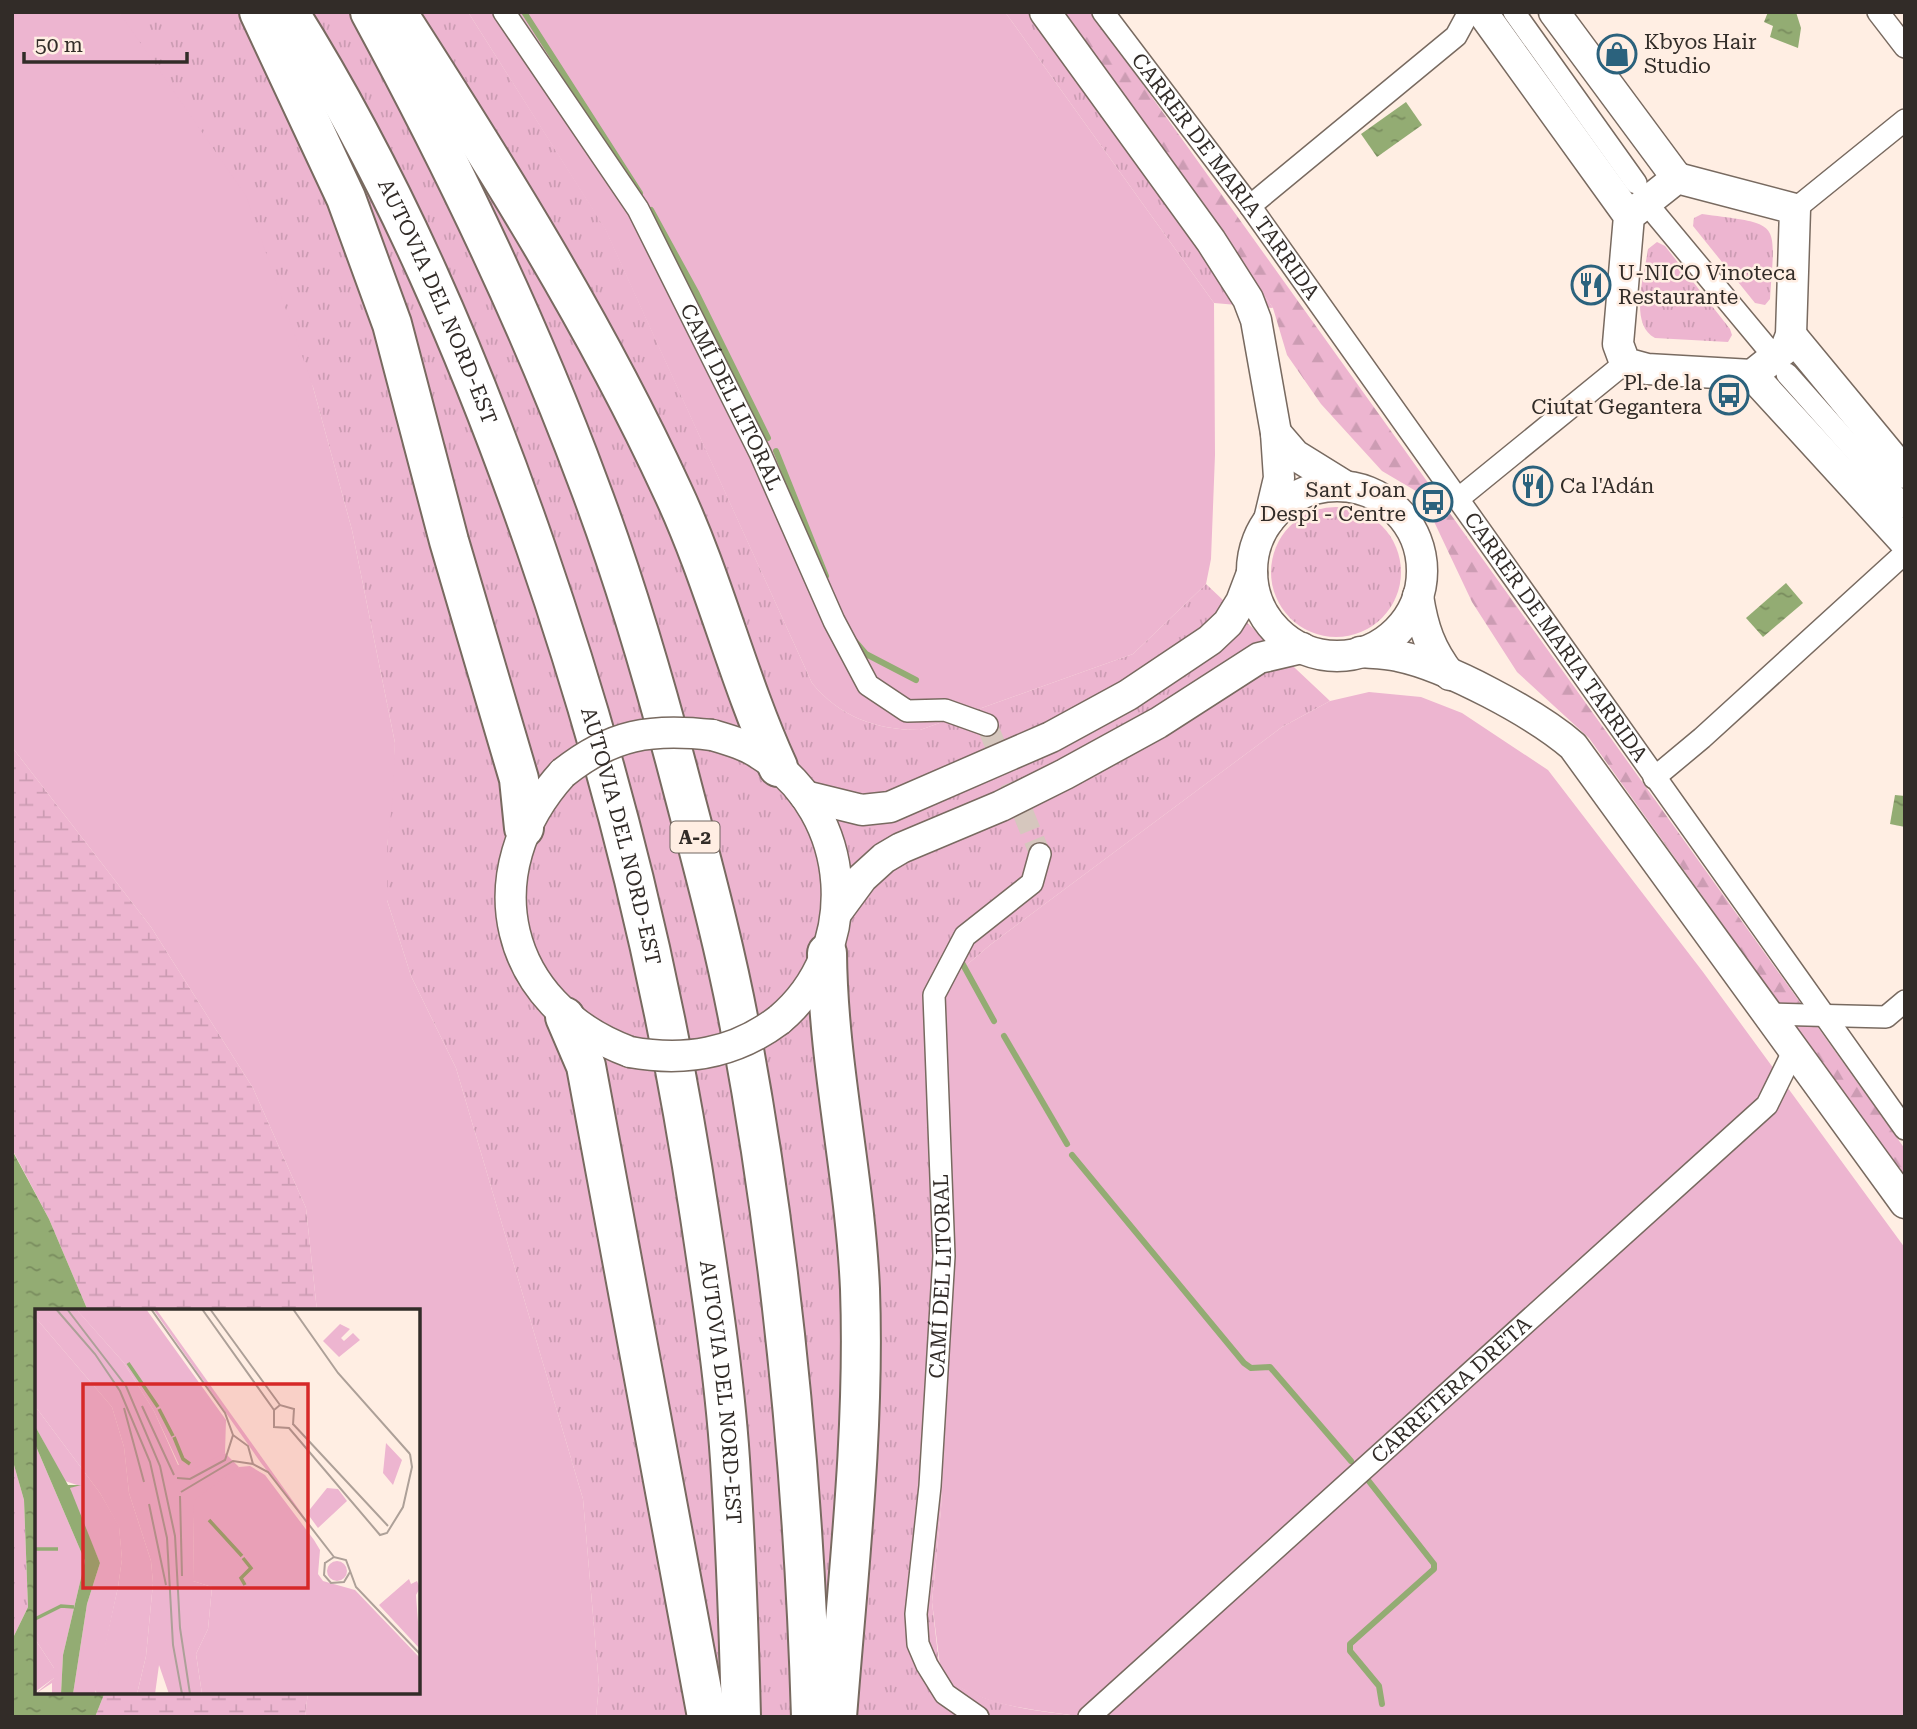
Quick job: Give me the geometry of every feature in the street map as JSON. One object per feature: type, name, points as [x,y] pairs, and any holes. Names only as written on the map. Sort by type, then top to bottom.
[{"type":"highway","points":[[259,12],[346,198],[392,324],[449,541],[519,779],[524,828]]},
{"type":"highway","name":"AUTOVIA DEL NORD-EST","points":[[289,12],[317,56],[377,170],[429,278],[481,397],[575,661],[621,816],[680,1081],[713,1305],[731,1474],[741,1717]]},
{"type":"highway","name":"A-2","points":[[370,12],[429,120],[495,257],[590,485],[658,695],[717,918],[741,1032],[782,1293],[794,1421],[811,1717]]},
{"type":"highway","points":[[397,12],[526,220],[645,433],[674,493],[748,695],[778,767]]},
{"type":"highway","points":[[827,953],[830,1026],[856,1218],[862,1359],[858,1471],[837,1717]]},
{"type":"highway","points":[[565,1017],[586,1066],[707,1717]]},
{"type":"main road","points":[[805,796],[862,810],[890,807],[1051,737],[1129,695],[1210,640],[1227,622],[1241,602],[1252,573],[1256,545],[1269,520],[1279,478],[1276,433],[1256,320],[1248,299],[1211,241],[1045,12]]},
{"type":"main road","points":[[1482,12],[1641,214]]},
{"type":"main road","points":[[1554,12],[1676,178],[1795,209],[1779,342]]},
{"type":"main road","points":[[1676,178],[1641,214],[1618,344],[1625,363],[1647,369],[1752,375],[1786,348],[1779,342]]},
{"type":"main road","points":[[1779,342],[1905,473]]},
{"type":"main road","points":[[1752,375],[1905,542]]},
{"type":"main road","points":[[1276,433],[1295,455],[1345,486]]},
{"type":"main road","points":[[1269,520],[1287,502],[1303,493],[1328,486],[1345,486],[1384,500],[1410,527],[1421,557],[1418,596],[1425,635],[1434,654],[1450,675]]},
{"type":"main road","points":[[1252,573],[1256,596],[1266,617],[1282,635],[1302,648],[1330,655],[1360,652],[1397,655],[1450,675],[1557,732],[1573,746],[1905,1203]]},
{"type":"main road","points":[[1360,652],[1376,646],[1396,632],[1407,619],[1418,596]]},
{"type":"main road","points":[[837,912],[862,878],[884,858],[901,848],[1001,806],[1065,774],[1158,723],[1259,658],[1302,648]]},
{"type":"main road","points":[[670,731],[712,735],[760,754],[778,767],[805,796],[831,846],[836,867],[837,912],[827,953],[802,998],[779,1020],[749,1040],[716,1052],[666,1058],[630,1052],[598,1039],[565,1017],[536,982],[517,942],[511,887],[516,848],[537,804],[564,773],[607,744],[630,736],[670,731]]},
{"type":"street","name":"CAMÍ DEL LITORAL","points":[[504,12],[638,209],[760,453],[834,621],[868,685],[907,711],[945,710],[987,725]]},
{"type":"street","name":"CARRER DE MARIA TARRIDA","points":[[1103,12],[1250,206],[1905,1129]]},
{"type":"street","points":[[1250,206],[1456,36],[1469,12]]},
{"type":"street","points":[[1514,12],[1636,183]]},
{"type":"street","points":[[1878,12],[1905,47]]},
{"type":"street","points":[[1795,209],[1905,120]]},
{"type":"street","points":[[1641,214],[1779,342]]},
{"type":"street","points":[[1458,499],[1625,363]]},
{"type":"street","points":[[1787,374],[1905,507]]},
{"type":"street","points":[[1654,778],[1702,738],[1905,553]]},
{"type":"street","name":"CAMÍ DEL LITORAL","points":[[978,1717],[945,1694],[933,1675],[918,1644],[916,1614],[930,1486],[944,1255],[934,995],[965,936],[1032,883],[1040,854]]},
{"type":"street","points":[[1767,1014],[1886,1017],[1905,1001]]},
{"type":"street","name":"CARRETERA DRETA","points":[[1089,1717],[1766,1105],[1794,1050]]},
{"type":"green space","points":[[12,12],[119,12],[246,196],[313,387],[352,530],[395,743],[387,847],[387,900],[411,976],[456,1068],[583,1499],[599,1685],[596,1717],[305,1717],[308,1694],[420,1694],[420,1309],[317,1309],[306,1208],[253,1088],[151,927],[12,747]]},
{"type":"green space","points":[[119,12],[468,12],[605,228],[812,683],[834,705],[847,713],[874,724],[920,730],[1133,654],[1206,584],[1330,701],[1282,727],[990,945],[948,981],[949,1334],[941,1509],[932,1602],[940,1673],[955,1684],[990,1700],[1084,1717],[596,1717],[599,1685],[583,1499],[456,1068],[411,976],[387,900],[387,847],[395,743],[352,530],[313,387]]},
{"type":"green space","points":[[468,12],[1005,12],[1214,303],[1215,455],[1211,559],[1206,584],[1133,654],[920,730],[874,724],[834,705],[812,683],[605,229]]},
{"type":"green space","points":[[1005,12],[1061,12],[1273,308],[1214,303]]},
{"type":"green space","points":[[1061,12],[1091,12],[1905,1149],[1905,1179],[1589,738],[1517,672],[1472,602],[1421,494],[1382,471],[1321,404],[1287,355],[1273,308]]},
{"type":"green space","points":[[1702,214],[1748,221],[1768,231],[1773,254],[1770,299],[1765,305],[1755,303],[1693,226],[1694,218]]},
{"type":"green space","points":[[1657,242],[1665,246],[1730,329],[1732,335],[1728,342],[1655,338],[1647,331],[1642,322],[1640,297],[1648,249]]},
{"type":"green space","points":[[1336,507],[1361,512],[1382,526],[1396,547],[1401,572],[1396,597],[1382,618],[1361,632],[1336,637],[1311,632],[1290,618],[1276,597],[1271,572],[1276,547],[1290,526],[1311,512]]},
{"type":"green space","points":[[1369,692],[1421,697],[1462,713],[1548,770],[1703,972],[1905,1248],[1905,1717],[1084,1717],[990,1700],[956,1685],[941,1674],[932,1602],[941,1509],[949,1334],[944,1093],[948,981],[990,945],[1282,727],[1330,701]]},
{"type":"green space","points":[[12,747],[151,927],[253,1088],[306,1208],[317,1309],[87,1309],[49,1219],[12,1149]]},
{"type":"green space","points":[[12,1458],[24,1500],[28,1607],[12,1640]]},
{"type":"green space","points":[[104,1694],[308,1694],[305,1717],[95,1717]]},
{"type":"water","points":[[1768,12],[1796,12],[1801,28],[1798,48],[1770,37],[1773,26],[1764,22]]},
{"type":"water","points":[[1406,102],[1422,125],[1377,157],[1361,134]]},
{"type":"water","points":[[1786,583],[1803,603],[1763,637],[1746,618]]},
{"type":"water","points":[[1895,795],[1905,796],[1905,827],[1890,824]]},
{"type":"water","points":[[12,1150],[49,1219],[87,1309],[35,1309],[35,1694],[104,1694],[95,1717],[12,1717],[12,1640],[28,1607],[24,1500],[12,1458]]},
{"type":"waterway","points":[[524,12],[640,193]]},
{"type":"waterway","points":[[651,210],[697,294],[768,438]]},
{"type":"waterway","points":[[776,451],[826,576]]},
{"type":"waterway","points":[[854,640],[866,654],[916,680]]},
{"type":"waterway","points":[[961,961],[994,1021]]},
{"type":"waterway","points":[[1004,1036],[1067,1144]]},
{"type":"waterway","points":[[1072,1155],[1244,1363],[1251,1368],[1270,1367],[1351,1461]]},
{"type":"waterway","points":[[1364,1475],[1434,1564],[1434,1569],[1350,1644],[1350,1651],[1379,1686],[1382,1704]]},
{"type":"tunnel","points":[[987,725],[1040,854]]},
{"type":"place","name":"Kbyos Hair Studio","points":[[1617,54]]},
{"type":"place","name":"U-NICO Vinoteca Restaurante","points":[[1591,285]]},
{"type":"place","name":"Pl. de la Ciutat Gegantera","points":[[1729,395]]},
{"type":"place","name":"Ca l'Adán","points":[[1533,486]]},
{"type":"place","name":"Sant Joan Despí - Centre","points":[[1433,502]]}]
